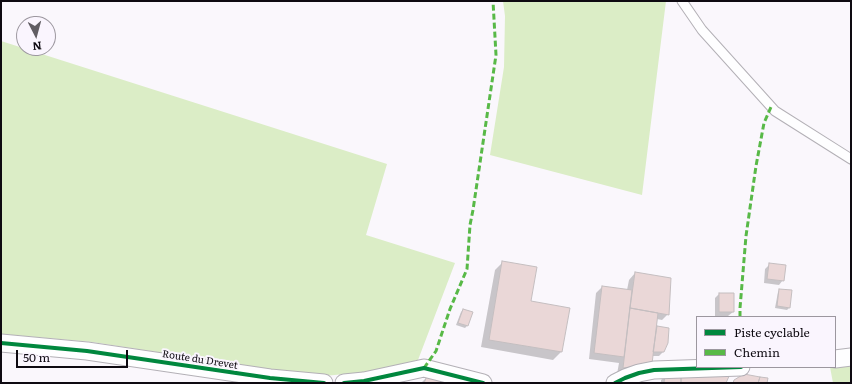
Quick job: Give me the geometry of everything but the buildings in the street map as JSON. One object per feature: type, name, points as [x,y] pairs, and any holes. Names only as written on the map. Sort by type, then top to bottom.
[{"type":"street","name":"Route du Drevet","points":[[1,343],[87,351],[270,378],[324,383]]},
{"type":"street","points":[[836,359],[851,357]]},
{"type":"street","points":[[615,383],[632,375],[654,370],[712,368]]},
{"type":"street","points":[[344,383],[421,376],[483,383]]},
{"type":"lane","points":[[682,1],[702,30],[775,111],[851,159]]},
{"type":"green space","points":[[503,1],[666,1],[642,195],[490,155],[504,67],[505,16]]},
{"type":"green space","points":[[1,41],[16,46],[16,56],[48,56],[387,164],[366,235],[455,263],[418,360],[366,372],[324,376],[298,374],[92,342],[1,334]]},
{"type":"green space","points":[[851,362],[851,383],[833,383],[830,368],[836,368],[836,367]]},
{"type":"marked path","points":[[424,368],[436,351],[450,309],[467,269],[470,225],[496,55],[493,1]]},
{"type":"marked path","points":[[740,316],[746,236],[756,166],[764,123],[771,107]]},
{"type":"cycle path","points":[[1,343],[87,351],[270,378],[324,383]]},
{"type":"cycle path","points":[[344,383],[364,381],[424,368],[483,383]]},
{"type":"cycle path","points":[[615,383],[639,373],[654,370],[712,368]]}]
